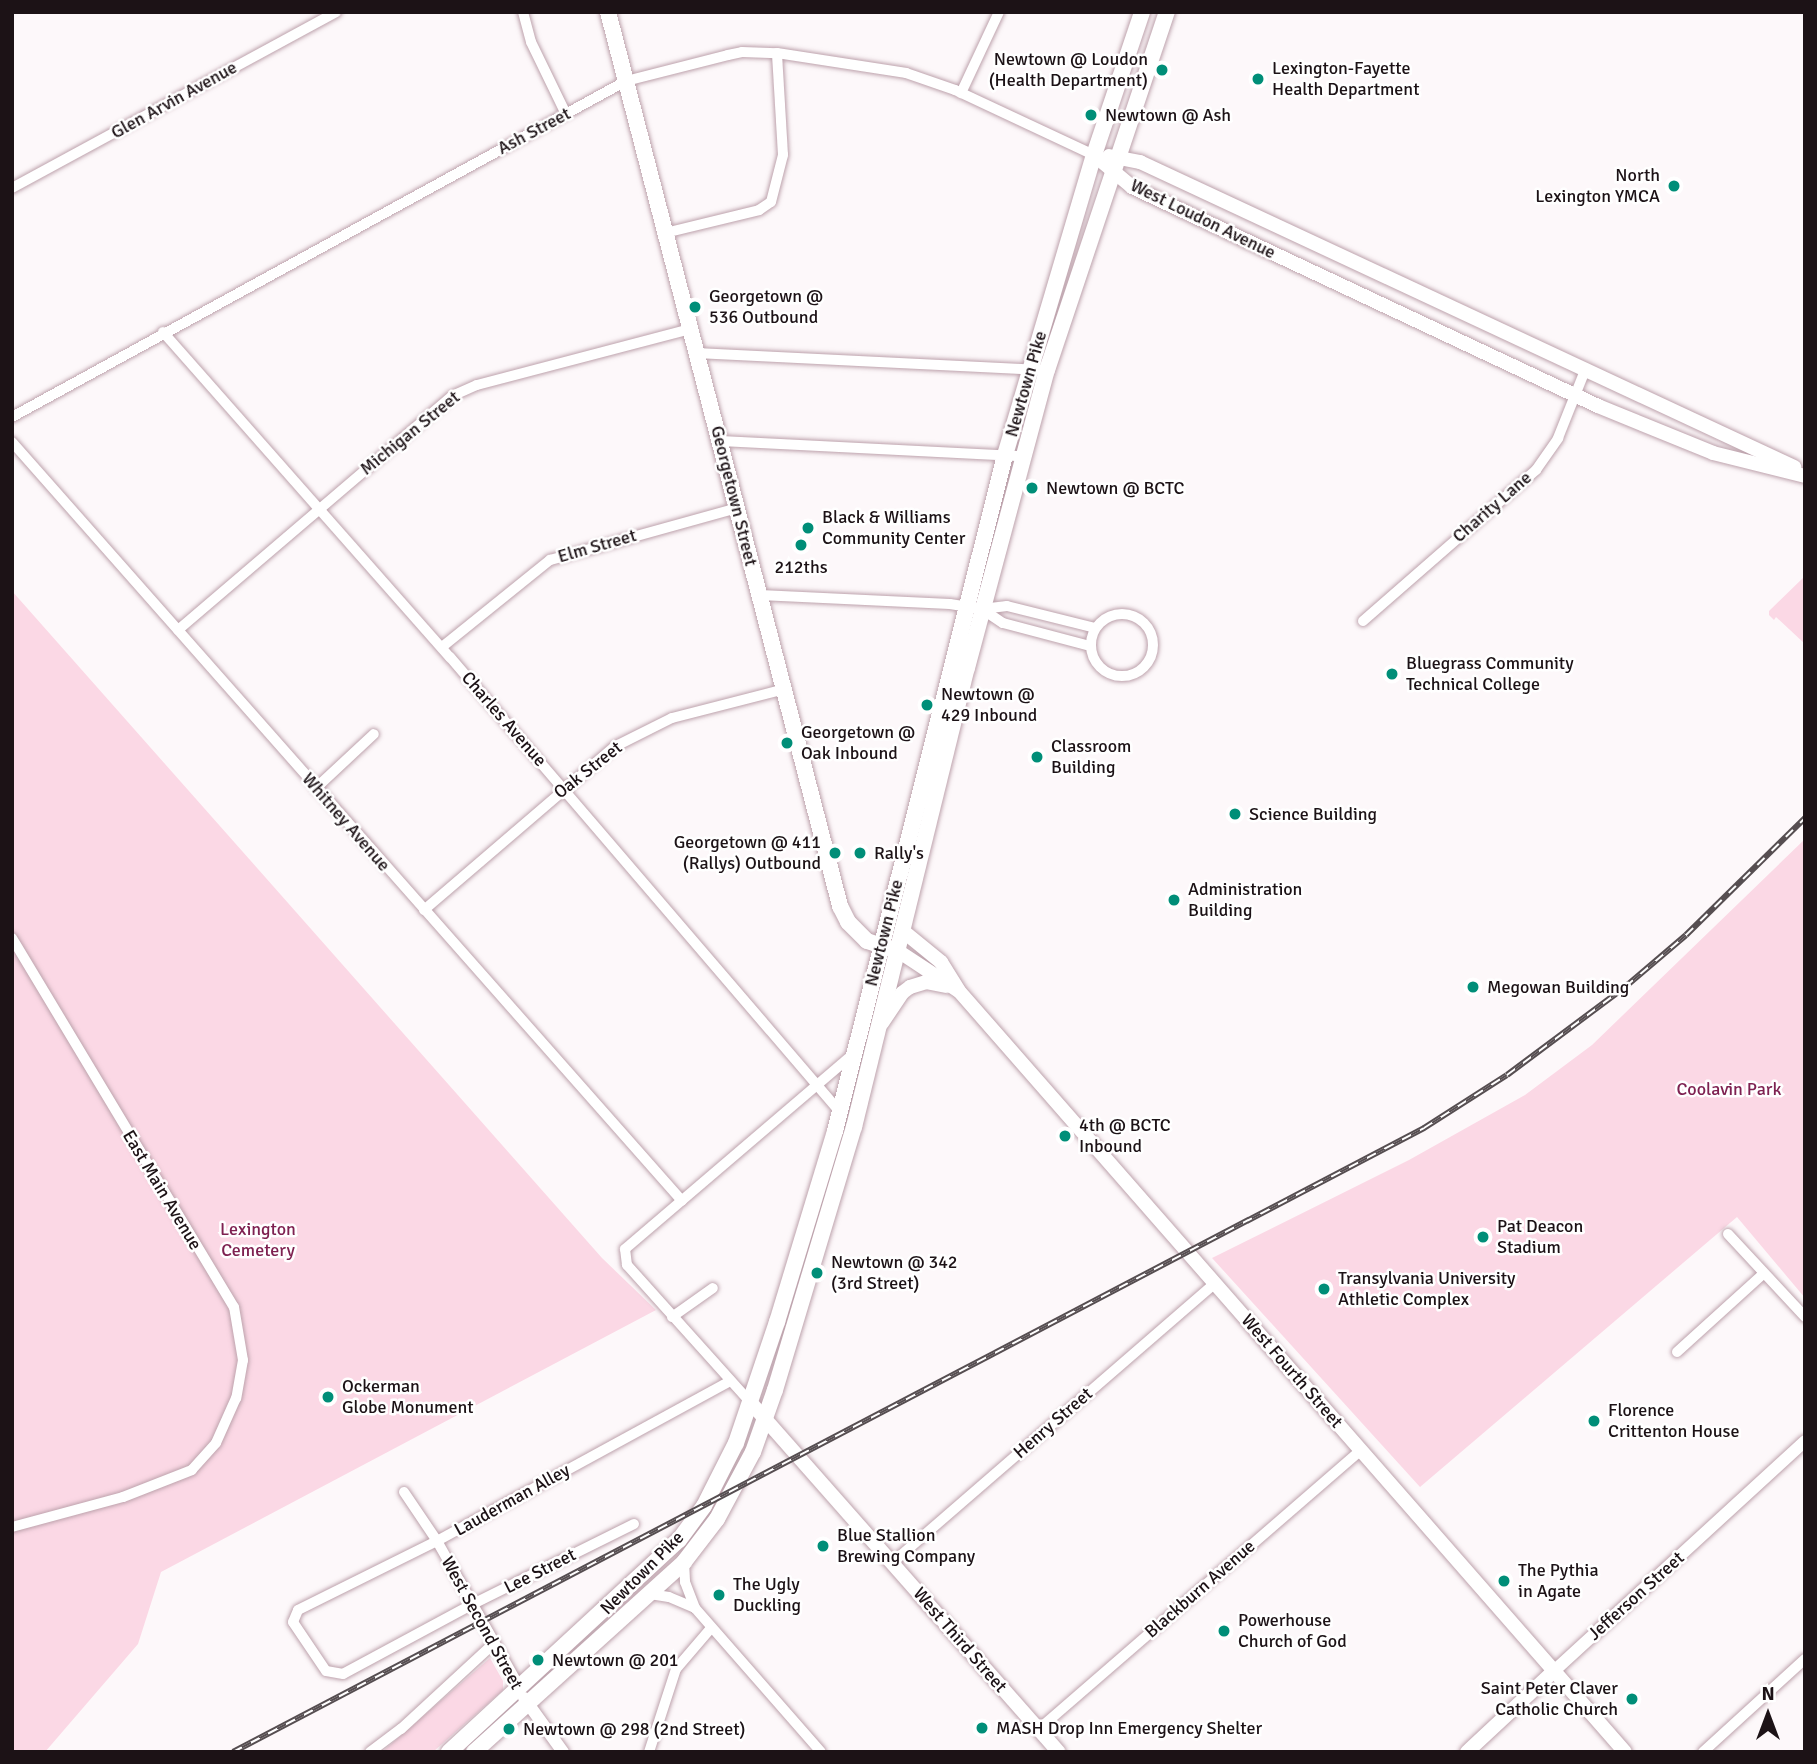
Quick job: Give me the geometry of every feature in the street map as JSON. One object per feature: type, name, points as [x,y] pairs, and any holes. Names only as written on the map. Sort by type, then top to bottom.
[{"type":"main road","name":"Georgetown Street","points":[[608,12],[840,906],[853,928],[867,941],[898,951]]},
{"type":"main road","name":"Newtown Pike","points":[[474,1752],[684,1562],[734,1491],[765,1419],[841,1173],[1022,456],[1039,369],[1094,155],[1142,12]]},
{"type":"main road","name":"Newtown Pike","points":[[449,1752],[679,1540],[717,1483],[751,1403],[840,1112],[965,605],[1005,455],[1114,174],[1167,12]]},
{"type":"main road","name":"West Loudon Avenue","points":[[1094,155],[1120,157],[1152,168],[1586,368],[1805,474]]},
{"type":"main road","name":"West Loudon Avenue","points":[[1094,155],[1132,187],[1575,395],[1713,453],[1805,474]]},
{"type":"main road","name":"West Fourth Street","points":[[903,931],[941,962],[959,991],[1625,1752]]},
{"type":"main road","name":"West Fourth Street","points":[[898,951],[959,991]]},
{"type":"main road","points":[[880,1026],[902,993],[910,987],[926,982],[959,991]]},
{"type":"main road","name":"West Third Street","points":[[751,1403],[1059,1752]]},
{"type":"main road","name":"Jefferson Street","points":[[1468,1752],[1554,1671]]},
{"type":"street","name":"Glen Arvin Avenue","points":[[12,188],[336,12]]},
{"type":"street","points":[[523,12],[531,42],[566,114]]},
{"type":"street","points":[[961,93],[999,12]]},
{"type":"street","name":"Ash Street","points":[[12,417],[626,81],[743,52],[777,53],[890,69],[961,93],[1094,155]]},
{"type":"street","points":[[665,233],[759,210],[771,202],[783,155],[777,53]]},
{"type":"street","name":"Michigan Street","points":[[178,630],[437,407],[462,390],[690,329]]},
{"type":"street","name":"Charles Avenue","points":[[163,332],[442,647],[840,1112]]},
{"type":"street","points":[[696,353],[1039,369]]},
{"type":"street","name":"Charity Lane","points":[[1363,621],[1536,470],[1558,438],[1586,368]]},
{"type":"street","name":"Whitney Avenue","points":[[12,442],[682,1201]]},
{"type":"street","points":[[721,442],[1022,456]]},
{"type":"street","name":"Elm Street","points":[[442,647],[550,559],[738,508]]},
{"type":"street","points":[[760,595],[965,605],[982,609],[1007,606],[1095,628]]},
{"type":"street","points":[[982,609],[1003,623],[1090,646]]},
{"type":"street","points":[[1120,614],[1140,620],[1152,638],[1150,658],[1135,673],[1114,676],[1100,668],[1090,646],[1095,628],[1102,621],[1120,614]]},
{"type":"street","name":"Oak Street","points":[[424,910],[614,747],[650,727],[690,713],[785,689]]},
{"type":"street","points":[[316,788],[374,734]]},
{"type":"street","name":"East Main Avenue","points":[[12,937],[234,1307],[243,1360],[236,1398],[216,1443],[192,1470],[123,1497],[12,1527]]},
{"type":"street","points":[[751,1403],[627,1265],[625,1249],[856,1051]]},
{"type":"street","points":[[1728,1234],[1805,1317]]},
{"type":"street","points":[[1677,1352],[1763,1274]]},
{"type":"street","name":"Henry Street","points":[[892,1563],[1215,1283]]},
{"type":"street","points":[[672,1317],[713,1288]]},
{"type":"street","name":"Lauderman Alley","points":[[335,1675],[321,1666],[293,1622],[299,1610],[437,1541],[730,1381]]},
{"type":"street","name":"Jefferson Street","points":[[1554,1671],[1805,1441]]},
{"type":"street","name":"Blackburn Avenue","points":[[1039,1729],[1362,1449]]},
{"type":"street","name":"West Second Street","points":[[404,1492],[437,1541],[527,1704],[563,1752]]},
{"type":"street","name":"Lee Street","points":[[335,1675],[352,1670],[471,1605],[634,1524]]},
{"type":"street","points":[[684,1562],[685,1583],[695,1608],[821,1752]]},
{"type":"street","points":[[650,1594],[669,1597],[695,1608]]},
{"type":"street","points":[[649,1752],[676,1669],[711,1628]]},
{"type":"street","points":[[370,1752],[401,1729],[494,1644]]},
{"type":"street","points":[[1703,1752],[1805,1659]]},
{"type":"green space","points":[[1805,576],[1805,644],[1776,617],[1774,620],[1769,611]]},
{"type":"green space","name":"Lexington Cemetery","points":[[12,591],[602,1258],[656,1310],[161,1572],[138,1644],[45,1752],[12,1752]]},
{"type":"green space","name":"Pat Deacon Stadium","points":[[1805,839],[1805,1298],[1737,1217],[1420,1487],[1212,1258],[1409,1160],[1525,1095],[1592,1045]]},
{"type":"green space","points":[[490,1658],[503,1681],[503,1690],[433,1752],[382,1752]]},
{"type":"railway","points":[[233,1752],[1424,1128],[1507,1075],[1625,987],[1686,935],[1805,818]]},
{"type":"place","name":"Newtown @ Loudon (Health Department)","points":[[1162,70]]},
{"type":"place","name":"Lexington-Fayette Health Department","points":[[1258,79]]},
{"type":"place","name":"Newtown @ Ash","points":[[1091,115]]},
{"type":"place","name":"North Lexington YMCA","points":[[1674,186]]},
{"type":"place","name":"Georgetown @ 536 Outbound","points":[[695,307]]},
{"type":"place","name":"Newtown @ BCTC","points":[[1032,488]]},
{"type":"place","name":"Black & Williams Community Center","points":[[808,528]]},
{"type":"place","name":"212ths","points":[[801,545]]},
{"type":"place","name":"Bluegrass Community Technical College","points":[[1392,674]]},
{"type":"place","name":"Newtown @ 429 Inbound","points":[[927,705]]},
{"type":"place","name":"Georgetown @ Oak Inbound","points":[[787,743]]},
{"type":"place","name":"Classroom Building","points":[[1037,757]]},
{"type":"place","name":"Science Building","points":[[1235,814]]},
{"type":"place","name":"Georgetown @ 411 (Rallys) Outbound","points":[[835,853]]},
{"type":"place","name":"Rally's","points":[[860,853]]},
{"type":"place","name":"Administration Building","points":[[1174,900]]},
{"type":"place","name":"Megowan Building","points":[[1473,987]]},
{"type":"place","name":"4th @ BCTC Inbound","points":[[1065,1136]]},
{"type":"place","name":"Pat Deacon Stadium","points":[[1483,1237]]},
{"type":"place","name":"Newtown @ 342 (3rd Street)","points":[[817,1273]]},
{"type":"place","name":"Transylvania University Athletic Complex","points":[[1324,1289]]},
{"type":"place","name":"Ockerman Globe Monument","points":[[328,1397]]},
{"type":"place","name":"Florence Crittenton House","points":[[1594,1421]]},
{"type":"place","name":"Blue Stallion Brewing Company","points":[[823,1546]]},
{"type":"place","name":"The Pythia in Agate","points":[[1504,1581]]},
{"type":"place","name":"The Ugly Duckling","points":[[719,1595]]},
{"type":"place","name":"Powerhouse Church of God","points":[[1224,1631]]},
{"type":"place","name":"Newtown @ 201","points":[[538,1660]]},
{"type":"place","name":"Saint Peter Claver Catholic Church","points":[[1632,1699]]},
{"type":"place","name":"MASH Drop Inn Emergency Shelter","points":[[982,1728]]},
{"type":"place","name":"Newtown @ 298 (2nd Street)","points":[[509,1729]]},
{"type":"park label","name":"Coolavin Park","points":[[1729,1089]]}]
